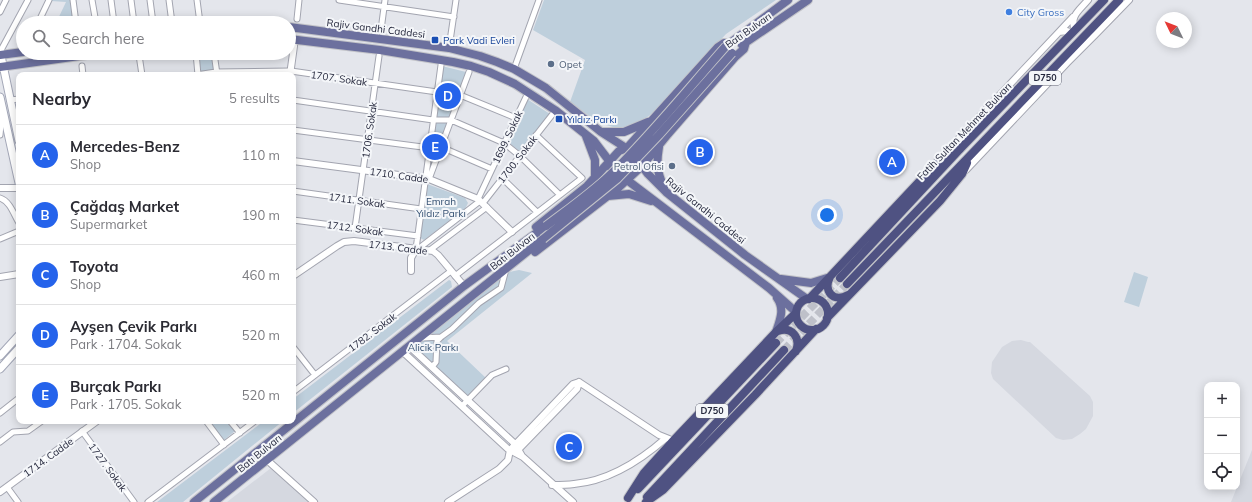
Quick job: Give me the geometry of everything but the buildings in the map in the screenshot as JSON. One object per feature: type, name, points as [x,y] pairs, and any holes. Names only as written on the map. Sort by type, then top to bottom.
[{"type":"highway","name":"Fatih Sultan Mehmet Bulvarı","points":[[840,278],[962,147],[1104,0]]},
{"type":"highway","name":"D750","points":[[847,284],[972,156],[1119,0]]},
{"type":"highway","points":[[816,329],[807,329],[797,320],[796,312],[798,306],[808,299],[942,157],[952,149],[962,147]]},
{"type":"highway","points":[[644,502],[663,490],[816,329],[824,324],[827,318],[940,201],[962,174],[972,156]]},
{"type":"highway","points":[[830,275],[827,290],[831,295],[836,298],[841,298],[853,292]]},
{"type":"highway","points":[[808,299],[817,299],[822,302],[827,310],[827,318]]},
{"type":"highway","points":[[626,500],[670,439],[796,312]]},
{"type":"highway","points":[[776,332],[784,330],[793,332],[797,339],[798,346],[795,352]]},
{"type":"highway","name":"D750","points":[[626,500],[648,479],[776,343]]},
{"type":"highway","name":"D750","points":[[644,502],[784,350]]},
{"type":"main road","name":"Batı Bulvarı","points":[[296,420],[464,286],[589,193],[610,175],[729,47],[788,0]]},
{"type":"main road","name":"Batı Bulvarı","points":[[214,502],[618,179],[659,135],[729,47],[746,42],[808,0]]},
{"type":"main road","name":"Rajiv Gandhi Caddesi","points":[[296,28],[449,48],[480,56],[514,70],[546,88],[601,132],[637,155],[641,159],[642,166],[666,192],[745,255],[808,299]]},
{"type":"main road","name":"Rajiv Gandhi Caddesi","points":[[296,40],[442,59],[471,66],[501,78],[528,92],[556,110],[594,141],[610,162],[611,168],[616,175],[627,180],[769,288],[796,312]]},
{"type":"main road","points":[[494,278],[498,278],[544,246],[627,180],[642,166],[735,57],[744,49],[746,42]]},
{"type":"main road","points":[[500,260],[504,252],[573,198],[595,178],[619,151],[627,148],[718,47],[724,43],[729,47]]},
{"type":"main road","points":[[16,52],[0,53],[16,120]]},
{"type":"main road","points":[[2,66],[48,60]]},
{"type":"main road","points":[[0,97],[16,169]]},
{"type":"main road","points":[[601,132],[624,132],[652,120]]},
{"type":"main road","points":[[586,135],[595,160],[595,178]]},
{"type":"main road","points":[[659,146],[656,164],[657,171],[666,192]]},
{"type":"main road","points":[[606,197],[629,194],[656,202]]},
{"type":"main road","points":[[778,278],[811,283],[830,275]]},
{"type":"main road","points":[[769,288],[778,299],[782,307],[781,317],[776,332]]},
{"type":"main road","points":[[0,356],[16,338]]},
{"type":"main road","points":[[0,369],[16,351]]},
{"type":"main road","name":"Batı Bulvarı","points":[[194,502],[292,424]]},
{"type":"street","points":[[0,12],[6,0]]},
{"type":"street","points":[[20,16],[28,0]]},
{"type":"street","points":[[41,16],[48,0]]},
{"type":"street","points":[[73,0],[75,16]]},
{"type":"street","points":[[92,0],[95,16]]},
{"type":"street","points":[[111,0],[113,16]]},
{"type":"street","points":[[131,0],[133,16]]},
{"type":"street","points":[[150,0],[152,16]]},
{"type":"street","points":[[169,0],[171,16]]},
{"type":"street","points":[[197,0],[199,16]]},
{"type":"street","points":[[297,19],[298,0]]},
{"type":"street","points":[[339,0],[454,17]]},
{"type":"street","points":[[381,30],[385,0]]},
{"type":"street","points":[[449,48],[456,0]]},
{"type":"street","points":[[514,70],[539,0]]},
{"type":"street","points":[[942,157],[1088,0]]},
{"type":"street","points":[[962,174],[1129,0]]},
{"type":"street","points":[[1059,32],[1073,32],[1072,23],[1074,16]]},
{"type":"street","points":[[0,53],[16,23]]},
{"type":"street","points":[[1084,37],[1094,36]]},
{"type":"street","points":[[1067,63],[1069,52]]},
{"type":"street","name":"1706. Sokak","points":[[355,228],[379,56]]},
{"type":"street","points":[[140,60],[142,72]]},
{"type":"street","points":[[197,60],[198,72]]},
{"type":"street","points":[[215,60],[216,72]]},
{"type":"street","points":[[291,72],[292,60]]},
{"type":"street","points":[[417,249],[421,209],[427,178],[441,65]]},
{"type":"street","points":[[82,66],[83,72]]},
{"type":"street","points":[[427,178],[441,147],[468,72]]},
{"type":"street","name":"1707. Sokak","points":[[296,74],[437,92]]},
{"type":"street","points":[[460,95],[516,118]]},
{"type":"street","name":"1699. Sokak","points":[[482,202],[492,169],[526,97]]},
{"type":"street","points":[[10,100],[16,99]]},
{"type":"street","points":[[296,100],[433,120],[450,120],[504,143],[520,156],[560,195]]},
{"type":"street","points":[[0,135],[3,109]]},
{"type":"street","name":"1700. Sokak","points":[[482,202],[552,114]]},
{"type":"street","points":[[296,130],[430,148]]},
{"type":"street","points":[[962,147],[962,137],[965,132]]},
{"type":"street","name":"1782. Sokak","points":[[296,390],[453,273],[512,232],[582,178],[536,135]]},
{"type":"street","points":[[441,147],[492,169]]},
{"type":"street","name":"1710. Cadde","points":[[296,161],[427,178],[482,202],[512,232]]},
{"type":"street","points":[[502,178],[537,212]]},
{"type":"street","points":[[0,188],[16,188]]},
{"type":"street","name":"1711. Sokak","points":[[296,191],[421,209]]},
{"type":"street","points":[[0,198],[4,199],[8,203],[16,218]]},
{"type":"street","points":[[411,271],[411,258],[417,249],[482,202]]},
{"type":"street","points":[[430,250],[482,202]]},
{"type":"street","name":"1712. Sokak","points":[[296,220],[418,236]]},
{"type":"street","points":[[1,237],[16,232]]},
{"type":"street","name":"1713. Cadde","points":[[296,274],[340,244],[354,241],[430,250],[438,255],[464,286]]},
{"type":"street","points":[[432,367],[436,362],[437,342],[440,337],[452,329],[479,303],[501,288],[505,273]]},
{"type":"street","points":[[0,277],[16,274]]},
{"type":"street","points":[[461,304],[469,313]]},
{"type":"street","points":[[418,338],[440,337]]},
{"type":"street","points":[[409,346],[515,444]]},
{"type":"street","points":[[296,351],[315,376]]},
{"type":"street","points":[[402,351],[462,406],[523,457],[552,485],[573,502]]},
{"type":"street","points":[[462,406],[492,375],[506,369]]},
{"type":"street","points":[[579,382],[659,434],[670,439]]},
{"type":"street","points":[[515,451],[515,444],[574,384],[579,382]]},
{"type":"street","points":[[448,502],[499,469],[577,389],[579,382]]},
{"type":"street","points":[[0,413],[16,400]]},
{"type":"street","points":[[0,442],[13,432],[28,431],[38,424]]},
{"type":"street","name":"1714. Cadde","points":[[0,492],[93,424]]},
{"type":"street","points":[[208,424],[224,445]]},
{"type":"street","points":[[232,424],[240,433]]},
{"type":"street","points":[[148,502],[250,424]]},
{"type":"street","name":"1727. Sokak","points":[[82,432],[134,502]]},
{"type":"street","points":[[552,485],[574,484],[602,478],[628,466],[670,439]]},
{"type":"street","points":[[266,460],[314,502]]},
{"type":"street","points":[[7,487],[18,502]]},
{"type":"shaded area","points":[[1021,340],[1030,342],[1090,396],[1093,402],[1093,416],[1086,429],[1072,439],[1063,440],[1056,438],[993,379],[991,373],[992,362],[1002,347],[1012,341]]},
{"type":"shaded area","points":[[1252,450],[1252,502],[1231,502],[1236,490],[1240,490],[1240,480]]},
{"type":"shaded area","points":[[271,468],[309,502],[227,502]]},
{"type":"green space","points":[[71,0],[73,16],[59,16],[66,2],[51,1]]},
{"type":"green space","points":[[544,0],[776,0],[726,34],[654,112],[638,124],[624,128],[599,123],[570,102],[585,60],[533,30]]},
{"type":"green space","points":[[198,60],[213,60],[215,72],[200,72]]},
{"type":"green space","points":[[442,66],[466,72],[449,119],[435,119]]},
{"type":"green space","points":[[527,99],[550,114],[519,151],[507,141]]},
{"type":"green space","points":[[435,121],[448,122],[428,173]]},
{"type":"green space","name":"Emrah Yıldız Parkı","points":[[427,184],[465,198],[468,203],[465,209],[424,240],[420,238]]},
{"type":"green space","name":"Alicik Parkı","points":[[519,270],[532,273],[447,341],[487,379],[467,400],[409,346],[505,273]]},
{"type":"green space","points":[[1134,272],[1148,277],[1139,307],[1124,302]]},
{"type":"green space","points":[[449,280],[451,281],[452,287],[296,411],[296,397]]},
{"type":"green space","points":[[211,424],[229,424],[235,431],[224,440]]},
{"type":"green space","points":[[260,424],[279,424],[183,502],[157,502]]},
{"type":"tunnel","points":[[776,343],[840,278]]},
{"type":"tunnel","points":[[784,350],[847,284]]},
{"type":"place","name":"City Gross","points":[[1009,12]]},
{"type":"place","name":"Park Vadi Evleri","points":[[435,40]]},
{"type":"place","name":"Opet","points":[[551,64]]},
{"type":"place","name":"Ayşen Çevik Parkı","points":[[448,96]]},
{"type":"place","name":"Yıldız Parkı","points":[[559,119]]},
{"type":"place","name":"Burçak Parkı","points":[[435,147]]},
{"type":"place","name":"Çağdaş Market","points":[[700,152]]},
{"type":"place","name":"Mercedes-Benz","points":[[892,162]]},
{"type":"place","name":"Petrol Ofisi","points":[[672,166]]},
{"type":"place","name":"Toyota","points":[[569,447]]}]
